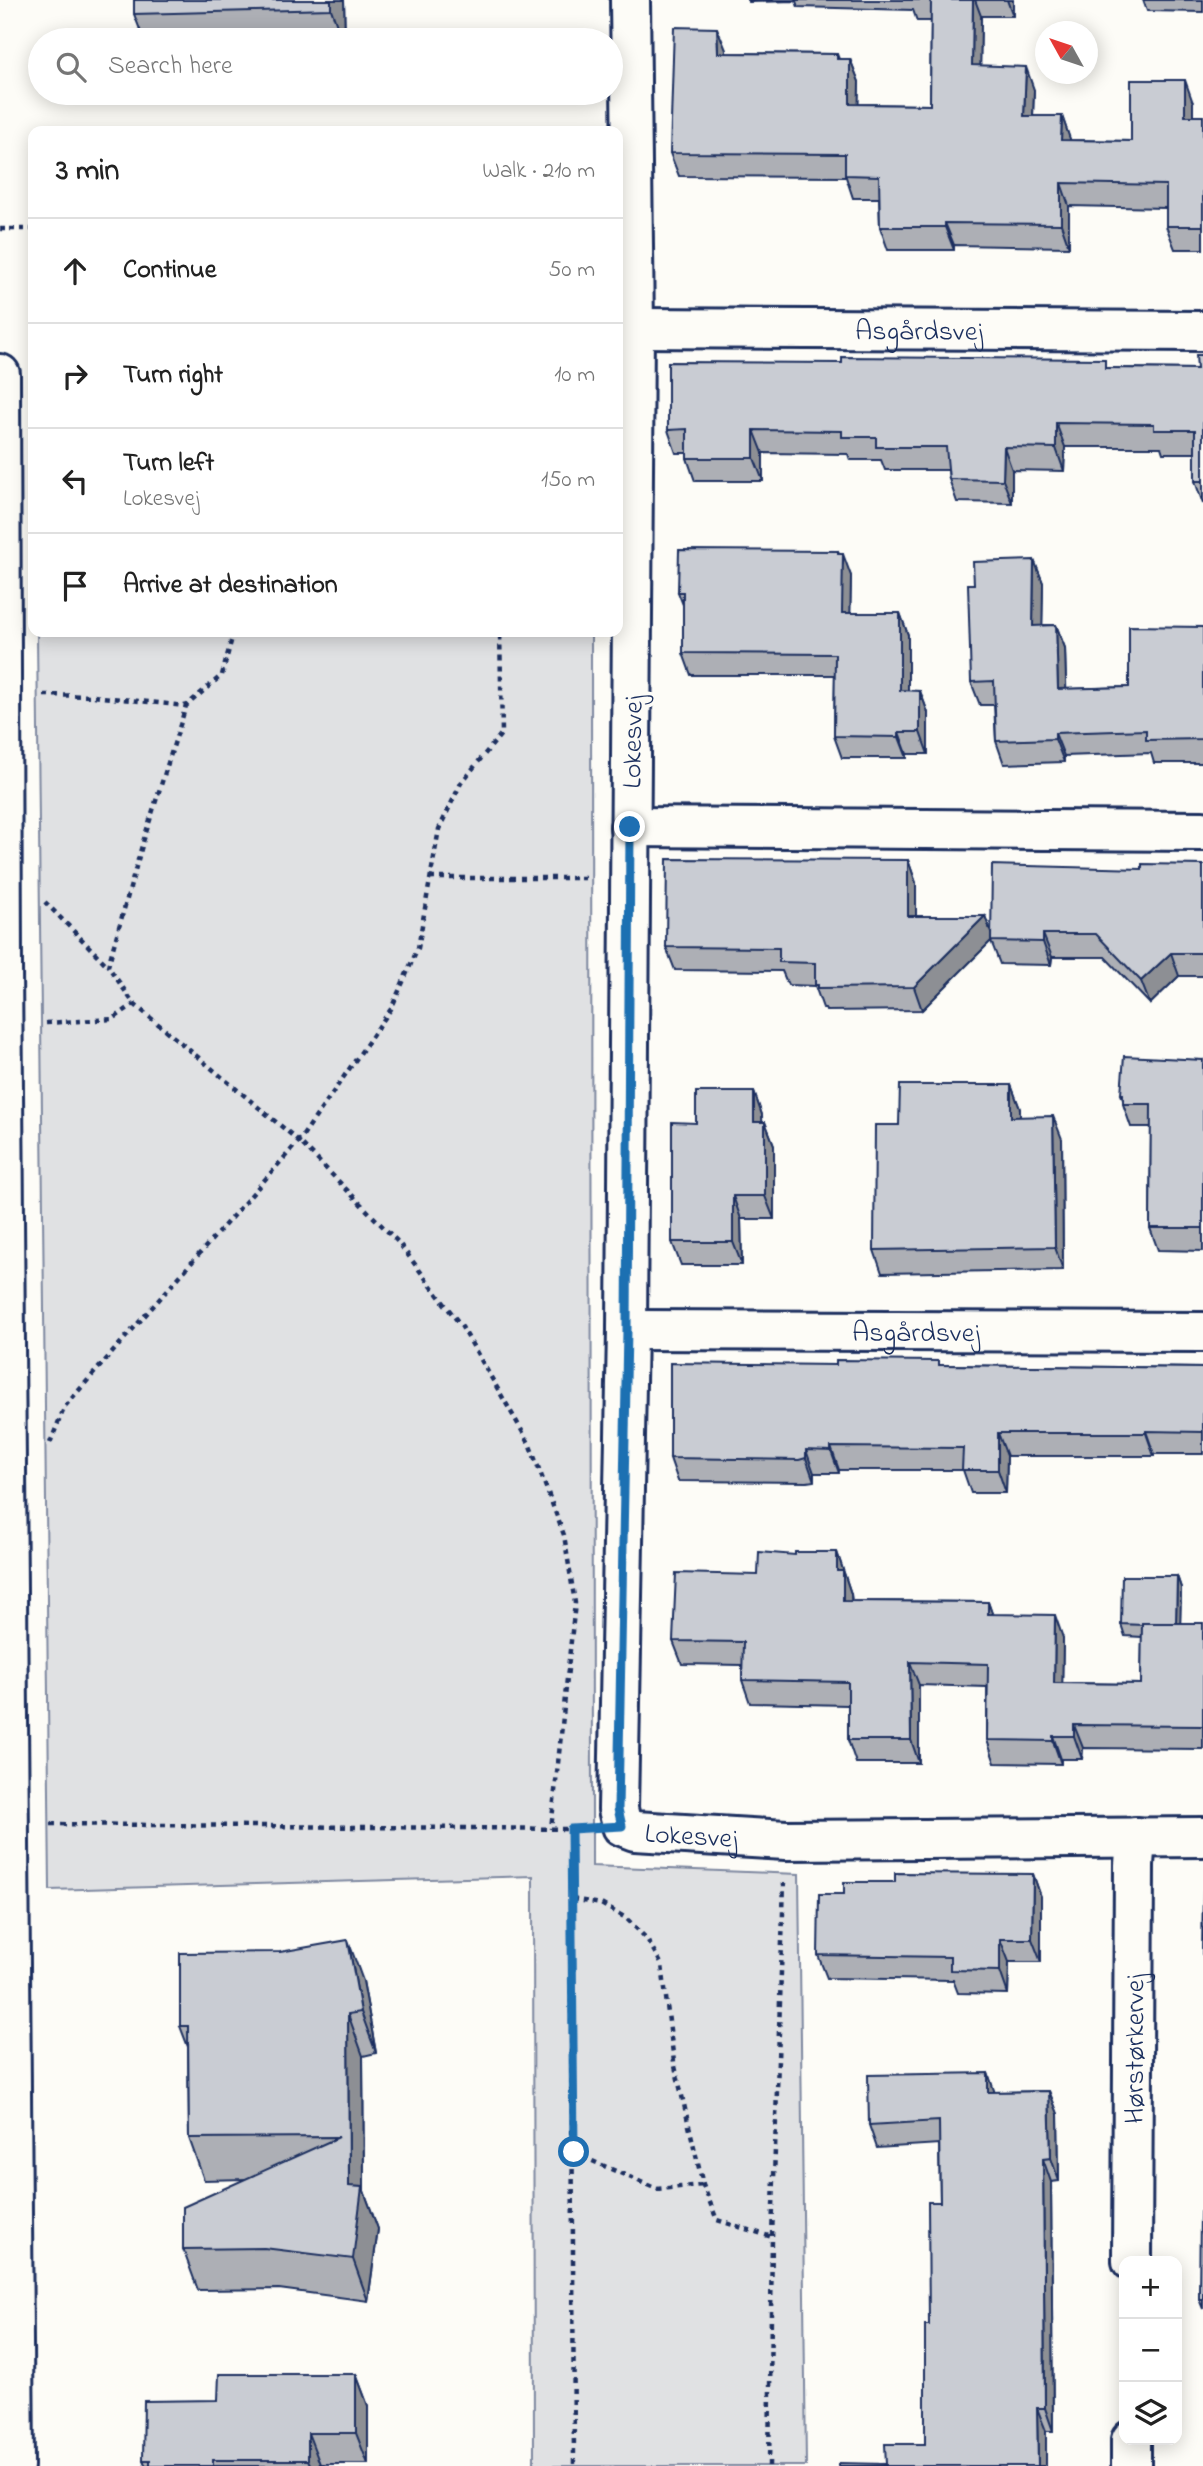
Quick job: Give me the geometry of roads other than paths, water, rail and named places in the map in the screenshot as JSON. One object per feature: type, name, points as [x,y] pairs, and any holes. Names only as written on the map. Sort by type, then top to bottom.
[{"type":"street","name":"Lokesvej","points":[[630,0],[635,328],[627,1330],[618,1809],[622,1826],[635,1831],[786,1840],[1203,1837]]},
{"type":"street","name":"Asgårdsvej","points":[[635,328],[1203,331]]},
{"type":"street","points":[[0,374],[5,1786],[9,1824],[6,2281],[14,2466]]},
{"type":"street","points":[[630,827],[1203,831]]},
{"type":"street","name":"Asgårdsvej","points":[[627,1330],[1203,1332]]},
{"type":"street","name":"Hørstørkervej","points":[[1132,2256],[1136,1837]]},
{"type":"street","points":[[1131,2445],[1131,2466]]}]
